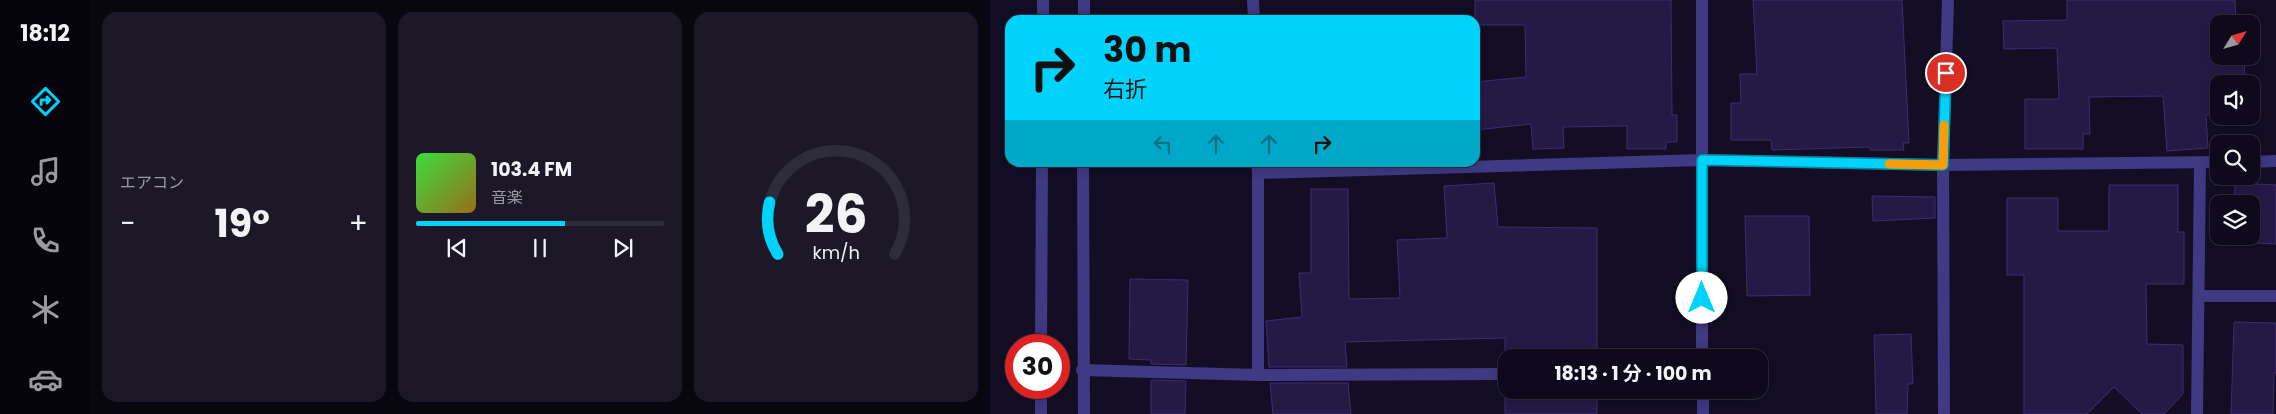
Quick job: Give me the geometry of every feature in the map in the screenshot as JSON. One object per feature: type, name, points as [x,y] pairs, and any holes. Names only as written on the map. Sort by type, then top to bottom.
[{"type":"street","points":[[1043,0],[1043,15]]},
{"type":"street","points":[[1084,0],[1084,15]]},
{"type":"street","points":[[1254,0],[1254,15]]},
{"type":"street","points":[[1702,0],[1702,349]]},
{"type":"street","points":[[1944,414],[1943,165],[1948,0]]},
{"type":"street","points":[[1480,164],[1702,160],[1943,165],[2210,162]]},
{"type":"street","points":[[2260,162],[2276,161]]},
{"type":"street","points":[[2197,414],[2200,163]]},
{"type":"street","points":[[1041,334],[1042,167]]},
{"type":"street","points":[[1084,167],[1082,370],[1084,414]]},
{"type":"street","points":[[1258,376],[1257,168],[1313,167]]},
{"type":"street","points":[[2198,296],[2276,296]]},
{"type":"street","points":[[1082,370],[1258,376],[1498,374]]},
{"type":"street","points":[[1041,399],[1041,414]]},
{"type":"street","points":[[1702,399],[1703,414]]},
{"type":"building","points":[[1475,0],[1671,0],[1672,115],[1677,115],[1677,142],[1666,142],[1666,149],[1627,149],[1627,126],[1563,127],[1564,148],[1533,149],[1531,124],[1480,129],[1480,82],[1526,77],[1525,25],[1480,25],[1480,15],[1475,15]]},
{"type":"building","points":[[1753,0],[1902,0],[1909,143],[1903,143],[1904,150],[1870,150],[1870,147],[1772,150],[1771,140],[1731,140],[1731,103],[1741,103],[1740,74],[1757,74]]},
{"type":"building","points":[[2067,0],[2235,0],[2236,15],[2210,15],[2210,65],[2244,65],[2245,75],[2210,75],[2210,115],[2206,115],[2208,148],[2167,151],[2163,96],[2089,97],[2090,134],[2083,134],[2083,149],[2025,149],[2025,99],[2059,99],[2057,48],[2004,49],[2003,21],[2067,20]]},
{"type":"building","points":[[1494,183],[1498,227],[1597,228],[1597,349],[1505,349],[1505,338],[1345,342],[1347,367],[1269,367],[1266,321],[1302,317],[1299,273],[1311,273],[1311,189],[1348,189],[1349,299],[1400,298],[1397,240],[1447,238],[1444,186]]},
{"type":"building","points":[[2109,185],[2178,185],[2178,232],[2184,232],[2184,284],[2146,284],[2147,344],[2183,345],[2183,394],[2164,414],[2142,414],[2114,387],[2087,414],[2024,414],[2024,275],[2007,275],[2007,198],[2058,198],[2058,231],[2109,231]]},
{"type":"building","points":[[2235,185],[2276,185],[2276,244],[2260,243],[2260,195],[2234,195]]},
{"type":"building","points":[[1872,196],[1935,197],[1935,218],[1873,221]]},
{"type":"building","points":[[1745,216],[1809,216],[1810,295],[1747,296]]},
{"type":"building","points":[[1130,279],[1188,280],[1186,365],[1151,364],[1151,360],[1129,359]]},
{"type":"building","points":[[2234,322],[2276,323],[2276,373],[2274,373],[2273,414],[2231,414]]},
{"type":"building","points":[[1911,334],[1913,384],[1908,384],[1907,414],[1876,414],[1874,335]]},
{"type":"building","points":[[1151,380],[1186,381],[1185,414],[1151,414]]},
{"type":"building","points":[[1270,383],[1348,383],[1351,414],[1273,414]]},
{"type":"building","points":[[1505,399],[1597,399],[1597,414],[1505,414]]},
{"type":"slow traffic","points":[[1889,164],[1943,165],[1944,125]]},
{"type":"route","points":[[1702,298],[1702,160],[1943,165],[1946,73]]}]
